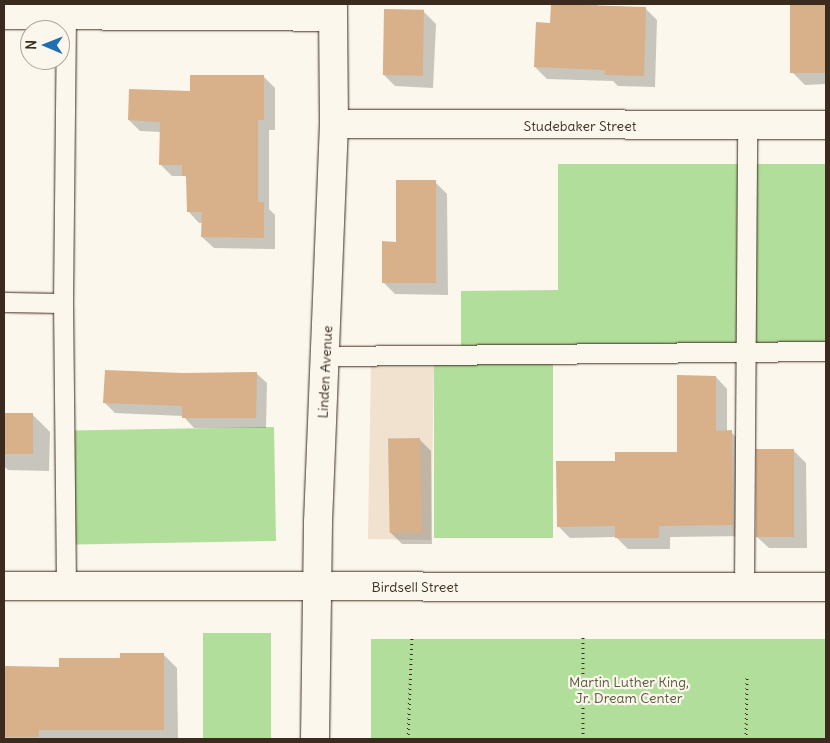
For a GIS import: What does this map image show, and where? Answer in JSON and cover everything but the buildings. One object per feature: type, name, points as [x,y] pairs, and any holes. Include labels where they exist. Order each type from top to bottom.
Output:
[{"type":"street","points":[[4,15],[66,9],[333,10]]},
{"type":"street","name":"Linden Avenue","points":[[315,739],[317,586],[334,124],[333,10]]},
{"type":"street","name":"Studebaker Street","points":[[334,124],[826,126]]},
{"type":"street","name":"Birdsell Street","points":[[4,586],[826,587]]},
{"type":"lane","points":[[66,9],[63,303],[66,586]]},
{"type":"lane","points":[[744,587],[744,351],[747,126]]},
{"type":"lane","points":[[4,302],[63,303]]},
{"type":"lane","points":[[326,356],[826,351]]},
{"type":"path","points":[[583,634],[583,739]]},
{"type":"path","points":[[408,739],[412,636]]},
{"type":"path","points":[[746,739],[747,677]]},
{"type":"shaded area","points":[[371,364],[434,365],[431,540],[368,539]]},
{"type":"green space","points":[[558,164],[826,164],[826,342],[461,346],[461,291],[558,290]]},
{"type":"green space","points":[[434,361],[553,361],[553,538],[434,538]]},
{"type":"green space","points":[[274,427],[276,541],[75,544],[73,431]]},
{"type":"green space","points":[[203,633],[271,633],[271,739],[203,739]]},
{"type":"green space","name":"Martin Luther King, Jr. Dream Center","points":[[371,639],[826,639],[826,739],[371,739]]}]
